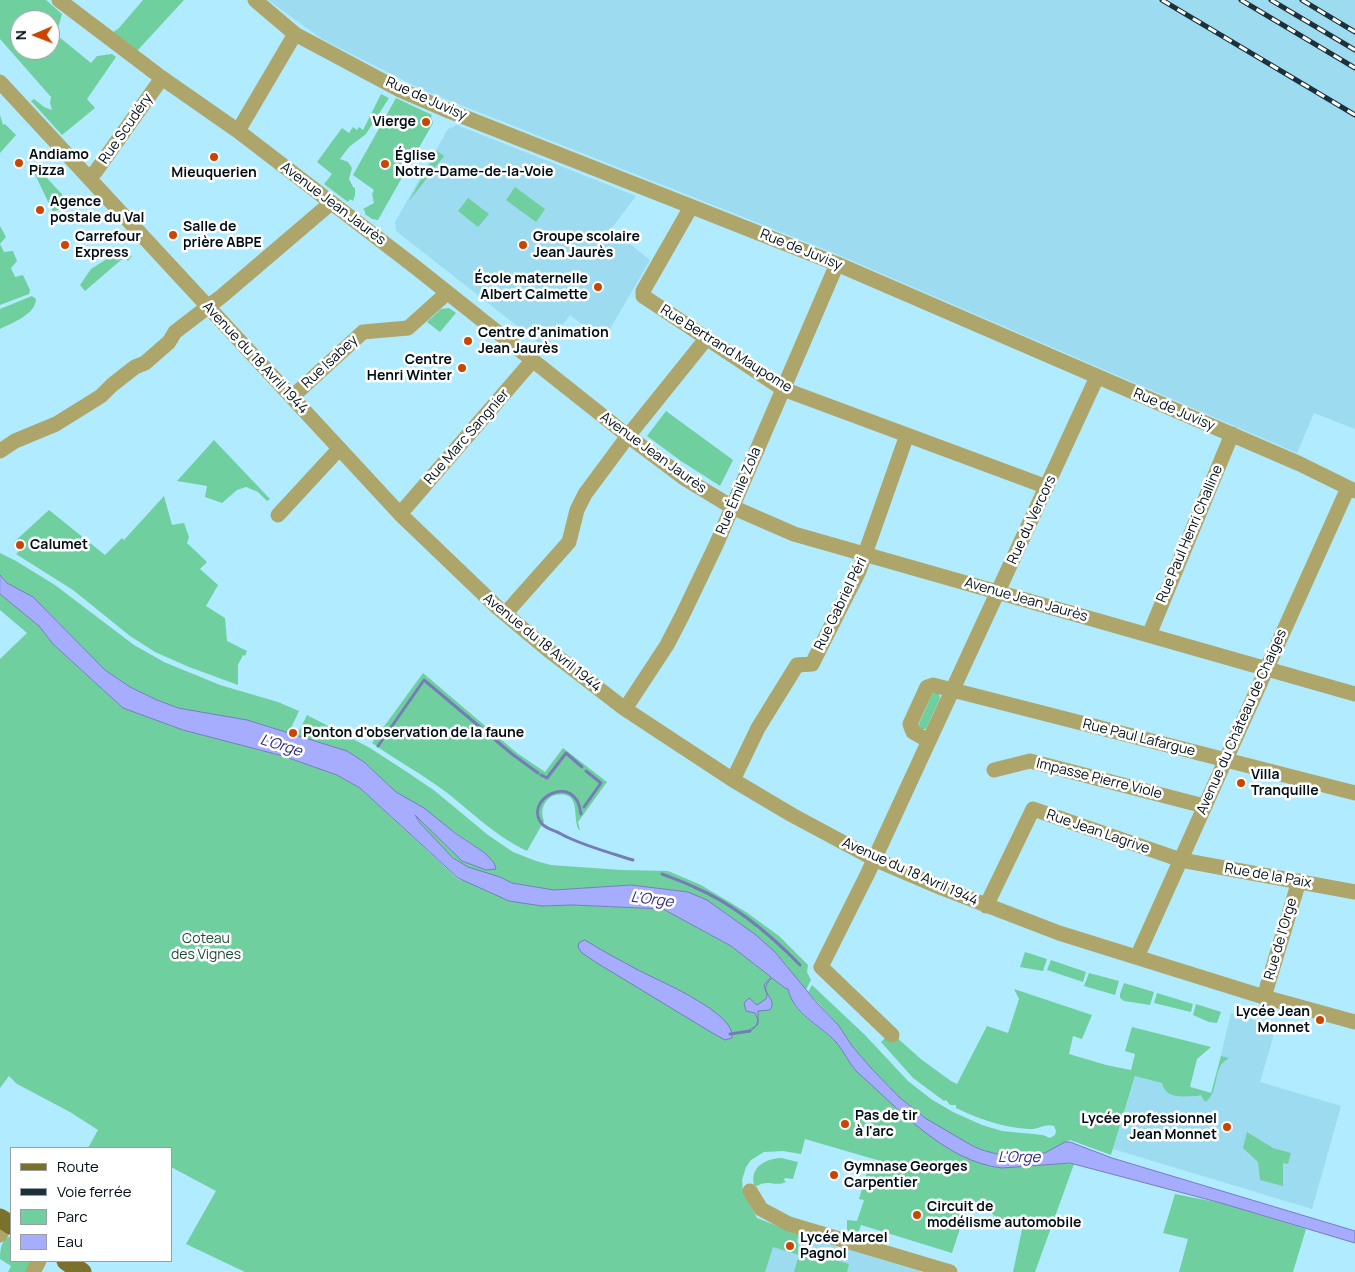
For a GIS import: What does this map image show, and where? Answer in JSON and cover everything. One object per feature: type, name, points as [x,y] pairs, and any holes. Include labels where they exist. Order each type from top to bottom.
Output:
[{"type":"main road","points":[[67,1262],[82,1272]]},
{"type":"street","name":"Avenue Jean Jaurès","points":[[59,0],[162,78],[238,131],[628,436],[684,478],[732,507],[794,534],[1355,694]]},
{"type":"street","name":"Rue de Juvisy","points":[[255,0],[295,34],[398,89],[449,111],[837,264],[1232,434],[1300,464],[1352,490]]},
{"type":"street","points":[[238,131],[295,34]]},
{"type":"street","name":"Rue Scudéry","points":[[89,178],[96,171],[162,78]]},
{"type":"street","name":"Avenue du 18 Avril 1944","points":[[0,82],[400,514],[448,562],[505,614],[547,650],[625,709],[733,780],[792,815],[874,859],[1059,934],[1264,997],[1355,1022]]},
{"type":"street","points":[[0,451],[32,433],[48,429],[101,396],[135,367],[145,363],[169,342],[175,332],[331,203]]},
{"type":"street","name":"Rue Bertrand Maupome","points":[[691,207],[642,294],[643,296],[783,388],[1047,487]]},
{"type":"street","name":"Rue Émile Zola","points":[[625,709],[684,614],[837,264]]},
{"type":"street","name":"Rue Isabey","points":[[292,398],[363,332],[408,328],[447,293]]},
{"type":"street","points":[[505,614],[569,542],[577,510],[584,494],[706,339]]},
{"type":"street","name":"Rue Marc Sangnier","points":[[400,514],[533,360]]},
{"type":"street","name":"Rue du Vercors","points":[[892,1035],[821,967],[874,859],[1097,377]]},
{"type":"street","name":"Rue Paul Henri Challine","points":[[1148,635],[1232,434]]},
{"type":"street","name":"Rue Gabriel Péri","points":[[733,780],[758,728],[797,665],[812,664],[860,572],[907,435]]},
{"type":"street","points":[[278,514],[339,449]]},
{"type":"street","name":"Avenue du Château de Chaiges","points":[[1137,957],[1266,669],[1352,490]]},
{"type":"street","points":[[929,741],[916,735],[910,727],[923,695],[930,685],[953,690]]},
{"type":"street","name":"Rue Paul Lafargue","points":[[953,690],[1355,793]]},
{"type":"street","name":"Impasse Pierre Viole","points":[[994,770],[1030,761],[1204,806]]},
{"type":"street","name":"Rue Jean Lagrive","points":[[986,906],[1033,809],[1181,860]]},
{"type":"street","name":"Rue de la Paix","points":[[1181,860],[1355,892]]},
{"type":"street","name":"Rue de l'Orge","points":[[1264,997],[1298,882]]},
{"type":"street","points":[[750,1191],[761,1209],[789,1224],[950,1272]]},
{"type":"shaded area","points":[[268,0],[1355,0],[1355,429],[1314,413],[1297,453],[834,253],[423,90],[322,39]]},
{"type":"shaded area","name":"Groupe scolaire Jean Jaurès","points":[[457,125],[636,196],[611,229],[650,260],[603,341],[570,315],[544,347],[396,231],[395,222],[448,129]]},
{"type":"shaded area","name":"Lycée professionnel Jean Monnet","points":[[1231,1013],[1276,1027],[1260,1082],[1341,1106],[1312,1209],[1113,1149],[1137,1071],[1212,1093]]},
{"type":"shaded area","name":"Lycée Marcel Pagnol","points":[[757,1218],[800,1235],[922,1272],[731,1272]]},
{"type":"green space","points":[[0,0],[46,0],[57,10],[10,10],[10,50],[0,39]]},
{"type":"green space","points":[[143,0],[184,0],[137,51],[112,33],[119,28]]},
{"type":"green space","points":[[60,38],[91,63],[97,56],[112,54],[116,57],[87,99],[95,108],[62,135],[31,101],[34,99],[44,107],[52,110],[51,97],[18,60],[60,60]]},
{"type":"green space","points":[[381,94],[389,98],[366,134],[349,147],[340,159],[348,162],[352,168],[349,179],[355,188],[355,196],[353,201],[350,199],[348,202],[324,184],[332,174],[317,162],[342,128],[349,133],[353,127],[357,130],[359,127],[363,130]]},
{"type":"green space","points":[[396,98],[432,115],[433,123],[378,220],[372,219],[365,214],[363,209],[374,203],[372,194],[374,190],[353,175]]},
{"type":"green space","points":[[0,115],[3,125],[5,124],[16,135],[0,153]]},
{"type":"green space","points":[[437,151],[444,156],[410,200],[410,199]]},
{"type":"green space","points":[[33,163],[71,204],[53,212],[30,164]]},
{"type":"green space","points":[[515,187],[545,209],[536,222],[506,200]]},
{"type":"green space","points":[[468,198],[489,214],[478,227],[458,211]]},
{"type":"green space","points":[[0,226],[6,237],[0,244]]},
{"type":"green space","points":[[0,244],[4,252],[13,251],[17,261],[11,268],[15,277],[23,275],[30,290],[29,294],[0,305]]},
{"type":"green space","points":[[121,250],[132,256],[128,261],[125,258],[121,260],[85,291],[80,285],[91,269]]},
{"type":"green space","points":[[32,296],[36,299],[35,304],[28,314],[0,329],[0,309]]},
{"type":"green space","points":[[449,308],[456,313],[440,332],[427,322],[441,309]]},
{"type":"green space","points":[[666,411],[733,460],[720,486],[647,436]]},
{"type":"green space","points":[[214,440],[270,499],[267,501],[258,492],[246,487],[237,490],[222,503],[205,497],[207,486],[177,481]]},
{"type":"green space","points":[[164,496],[172,525],[184,523],[189,537],[187,543],[207,562],[200,569],[218,585],[206,606],[225,618],[227,641],[247,651],[238,665],[238,685],[155,652],[130,636],[73,590],[16,554],[21,549],[14,542],[49,510],[105,555],[122,538],[124,540]]},
{"type":"green space","points":[[0,553],[55,585],[134,645],[164,662],[220,685],[278,702],[299,711],[289,732],[297,735],[307,715],[370,748],[435,791],[488,835],[513,852],[551,865],[668,871],[701,885],[746,912],[779,936],[808,965],[807,972],[811,980],[806,990],[775,952],[723,911],[688,892],[631,885],[554,890],[504,881],[502,878],[480,872],[460,863],[445,851],[414,814],[459,857],[470,864],[482,868],[496,869],[485,853],[396,792],[364,762],[347,751],[247,720],[178,708],[130,687],[105,670],[33,597],[7,583],[0,575]]},
{"type":"green space","name":"Coteau des Vignes","points":[[0,594],[39,626],[53,644],[123,708],[183,730],[283,756],[337,775],[360,788],[458,879],[542,906],[573,905],[663,909],[731,946],[788,989],[791,998],[801,1013],[836,1042],[856,1071],[992,1167],[1024,1167],[1050,1163],[1074,1164],[1035,1272],[1013,1272],[1023,1225],[1004,1221],[992,1214],[990,1210],[968,1204],[952,1253],[861,1225],[858,1234],[849,1232],[847,1220],[857,1221],[864,1200],[859,1199],[867,1172],[874,1174],[877,1160],[805,1139],[801,1154],[783,1151],[764,1152],[751,1160],[746,1167],[742,1180],[743,1191],[757,1218],[800,1235],[801,1238],[797,1239],[798,1246],[804,1248],[805,1251],[849,1264],[847,1272],[794,1272],[799,1255],[773,1247],[765,1272],[245,1272],[186,1244],[216,1191],[172,1168],[172,1147],[89,1147],[98,1130],[70,1112],[17,1084],[9,1076],[0,1088],[0,659],[27,633],[0,610]]},
{"type":"green space","points":[[423,673],[517,753],[545,772],[563,748],[607,782],[578,822],[580,831],[577,826],[573,800],[569,796],[552,796],[544,804],[542,814],[544,821],[527,851],[494,831],[437,785],[372,743]]},
{"type":"green space","points":[[935,692],[939,693],[940,698],[926,729],[921,729],[918,726],[932,694]]},
{"type":"green space","points":[[1025,952],[1047,959],[1043,971],[1020,967]]},
{"type":"green space","points":[[1051,960],[1086,972],[1083,982],[1047,970]]},
{"type":"green space","points":[[1089,973],[1119,981],[1115,995],[1084,986]]},
{"type":"green space","points":[[1124,983],[1154,992],[1150,1005],[1124,1001],[1120,998]]},
{"type":"green space","points":[[812,985],[865,1035],[908,1081],[931,1099],[953,1112],[982,1125],[1002,1131],[1043,1135],[1050,1138],[1055,1135],[1056,1131],[1054,1126],[1051,1125],[1028,1129],[1000,1124],[965,1112],[956,1108],[956,1105],[950,1105],[946,1100],[944,1101],[913,1078],[881,1042],[887,1036],[895,1036],[922,1060],[957,1084],[987,1026],[1008,1033],[1019,999],[1014,989],[1092,1015],[1082,1039],[1073,1036],[1069,1054],[1131,1070],[1135,1054],[1125,1051],[1132,1027],[1211,1047],[1197,1059],[1190,1087],[1211,1093],[1221,1056],[1229,1058],[1221,1066],[1212,1095],[1205,1102],[1201,1095],[1171,1095],[1162,1083],[1135,1076],[1111,1155],[1070,1140],[1045,1153],[997,1154],[982,1150],[951,1135],[925,1118],[899,1097],[871,1068],[852,1046],[839,1026],[808,992]]},
{"type":"green space","points":[[1157,993],[1193,1004],[1191,1012],[1154,1003]]},
{"type":"green space","points":[[1196,1004],[1221,1012],[1217,1023],[1209,1022],[1193,1015]]},
{"type":"green space","points":[[1247,1132],[1273,1148],[1291,1153],[1288,1164],[1283,1163],[1283,1186],[1260,1180],[1258,1162],[1243,1148]]},
{"type":"green space","points":[[781,1158],[798,1162],[793,1179],[785,1178],[786,1182],[779,1184],[765,1183],[757,1186],[754,1185],[754,1173],[760,1165],[769,1160]]},
{"type":"green space","points":[[1175,1194],[1221,1203],[1306,1229],[1293,1272],[1179,1272],[1188,1239],[1163,1233]]},
{"type":"green space","points":[[10,1236],[10,1262],[32,1262],[26,1272],[8,1272],[11,1266],[0,1259],[3,1242]]},
{"type":"water","name":"L'Orge","points":[[0,575],[7,583],[33,597],[105,670],[130,687],[178,708],[247,720],[347,751],[364,762],[396,792],[424,808],[455,833],[485,853],[494,863],[496,869],[486,870],[462,861],[415,815],[420,823],[453,858],[468,867],[500,877],[512,883],[554,890],[631,885],[688,892],[707,900],[756,935],[775,952],[817,1003],[839,1026],[852,1046],[899,1097],[925,1118],[971,1145],[997,1154],[1045,1153],[1065,1142],[1070,1142],[1112,1158],[1355,1231],[1355,1243],[1221,1203],[1070,1163],[1002,1168],[981,1164],[961,1155],[923,1131],[856,1071],[836,1042],[801,1012],[791,998],[788,989],[772,978],[767,983],[766,988],[772,1002],[770,1010],[758,1011],[758,1020],[755,1013],[746,1011],[744,1003],[749,998],[757,1005],[766,999],[767,995],[764,985],[771,977],[731,946],[663,909],[573,905],[542,906],[509,901],[458,878],[360,788],[337,775],[283,756],[183,730],[123,708],[53,644],[39,626],[0,594]]},
{"type":"water","points":[[585,940],[604,952],[694,998],[709,1008],[722,1018],[730,1028],[732,1038],[725,1040],[709,1031],[582,953],[578,947],[579,943]]},
{"type":"waterway","points":[[378,746],[424,680],[512,754],[538,773]]},
{"type":"waterway","points":[[541,775],[547,778],[566,753],[582,767]]},
{"type":"waterway","points":[[584,807],[601,783],[586,771]]},
{"type":"waterway","points":[[581,814],[577,801],[570,793],[561,791],[544,799],[539,807],[538,816],[543,825],[550,829],[583,844],[633,860]]},
{"type":"waterway","points":[[662,874],[709,894],[737,911],[764,931],[800,965]]},
{"type":"waterway","points":[[730,1034],[750,1031]]},
{"type":"railway","points":[[1162,0],[1355,115]]},
{"type":"railway","points":[[1241,0],[1355,68]]},
{"type":"railway","points":[[1271,0],[1355,50]]},
{"type":"railway","points":[[1302,0],[1355,32]]},
{"type":"place","name":"Vierge","points":[[426,122]]},
{"type":"place","name":"Mieuquerien","points":[[214,157]]},
{"type":"place","name":"Andiamo Pizza","points":[[19,163]]},
{"type":"place","name":"Église Notre-Dame-de-la-Voie","points":[[385,164]]},
{"type":"place","name":"Agence postale du Val","points":[[40,210]]},
{"type":"place","name":"Salle de prière ABPE","points":[[173,235]]},
{"type":"place","name":"Carrefour Express","points":[[65,245]]},
{"type":"place","name":"Groupe scolaire Jean Jaurès","points":[[523,245]]},
{"type":"place","name":"École maternelle Albert Calmette","points":[[598,287]]},
{"type":"place","name":"Centre d'animation Jean Jaurès","points":[[468,341]]},
{"type":"place","name":"Centre Henri Winter","points":[[462,368]]},
{"type":"place","name":"Calumet","points":[[20,545]]},
{"type":"place","name":"Ponton d'observation de la faune","points":[[293,733]]},
{"type":"place","name":"Villa Tranquille","points":[[1241,783]]},
{"type":"place","name":"Lycée Jean Monnet","points":[[1320,1020]]},
{"type":"place","name":"Pas de tir à l'arc","points":[[845,1124]]},
{"type":"place","name":"Lycée professionnel Jean Monnet","points":[[1227,1127]]},
{"type":"place","name":"Gymnase Georges Carpentier","points":[[834,1175]]},
{"type":"place","name":"Circuit de modélisme automobile","points":[[917,1215]]},
{"type":"place","name":"Lycée Marcel Pagnol","points":[[790,1246]]}]
